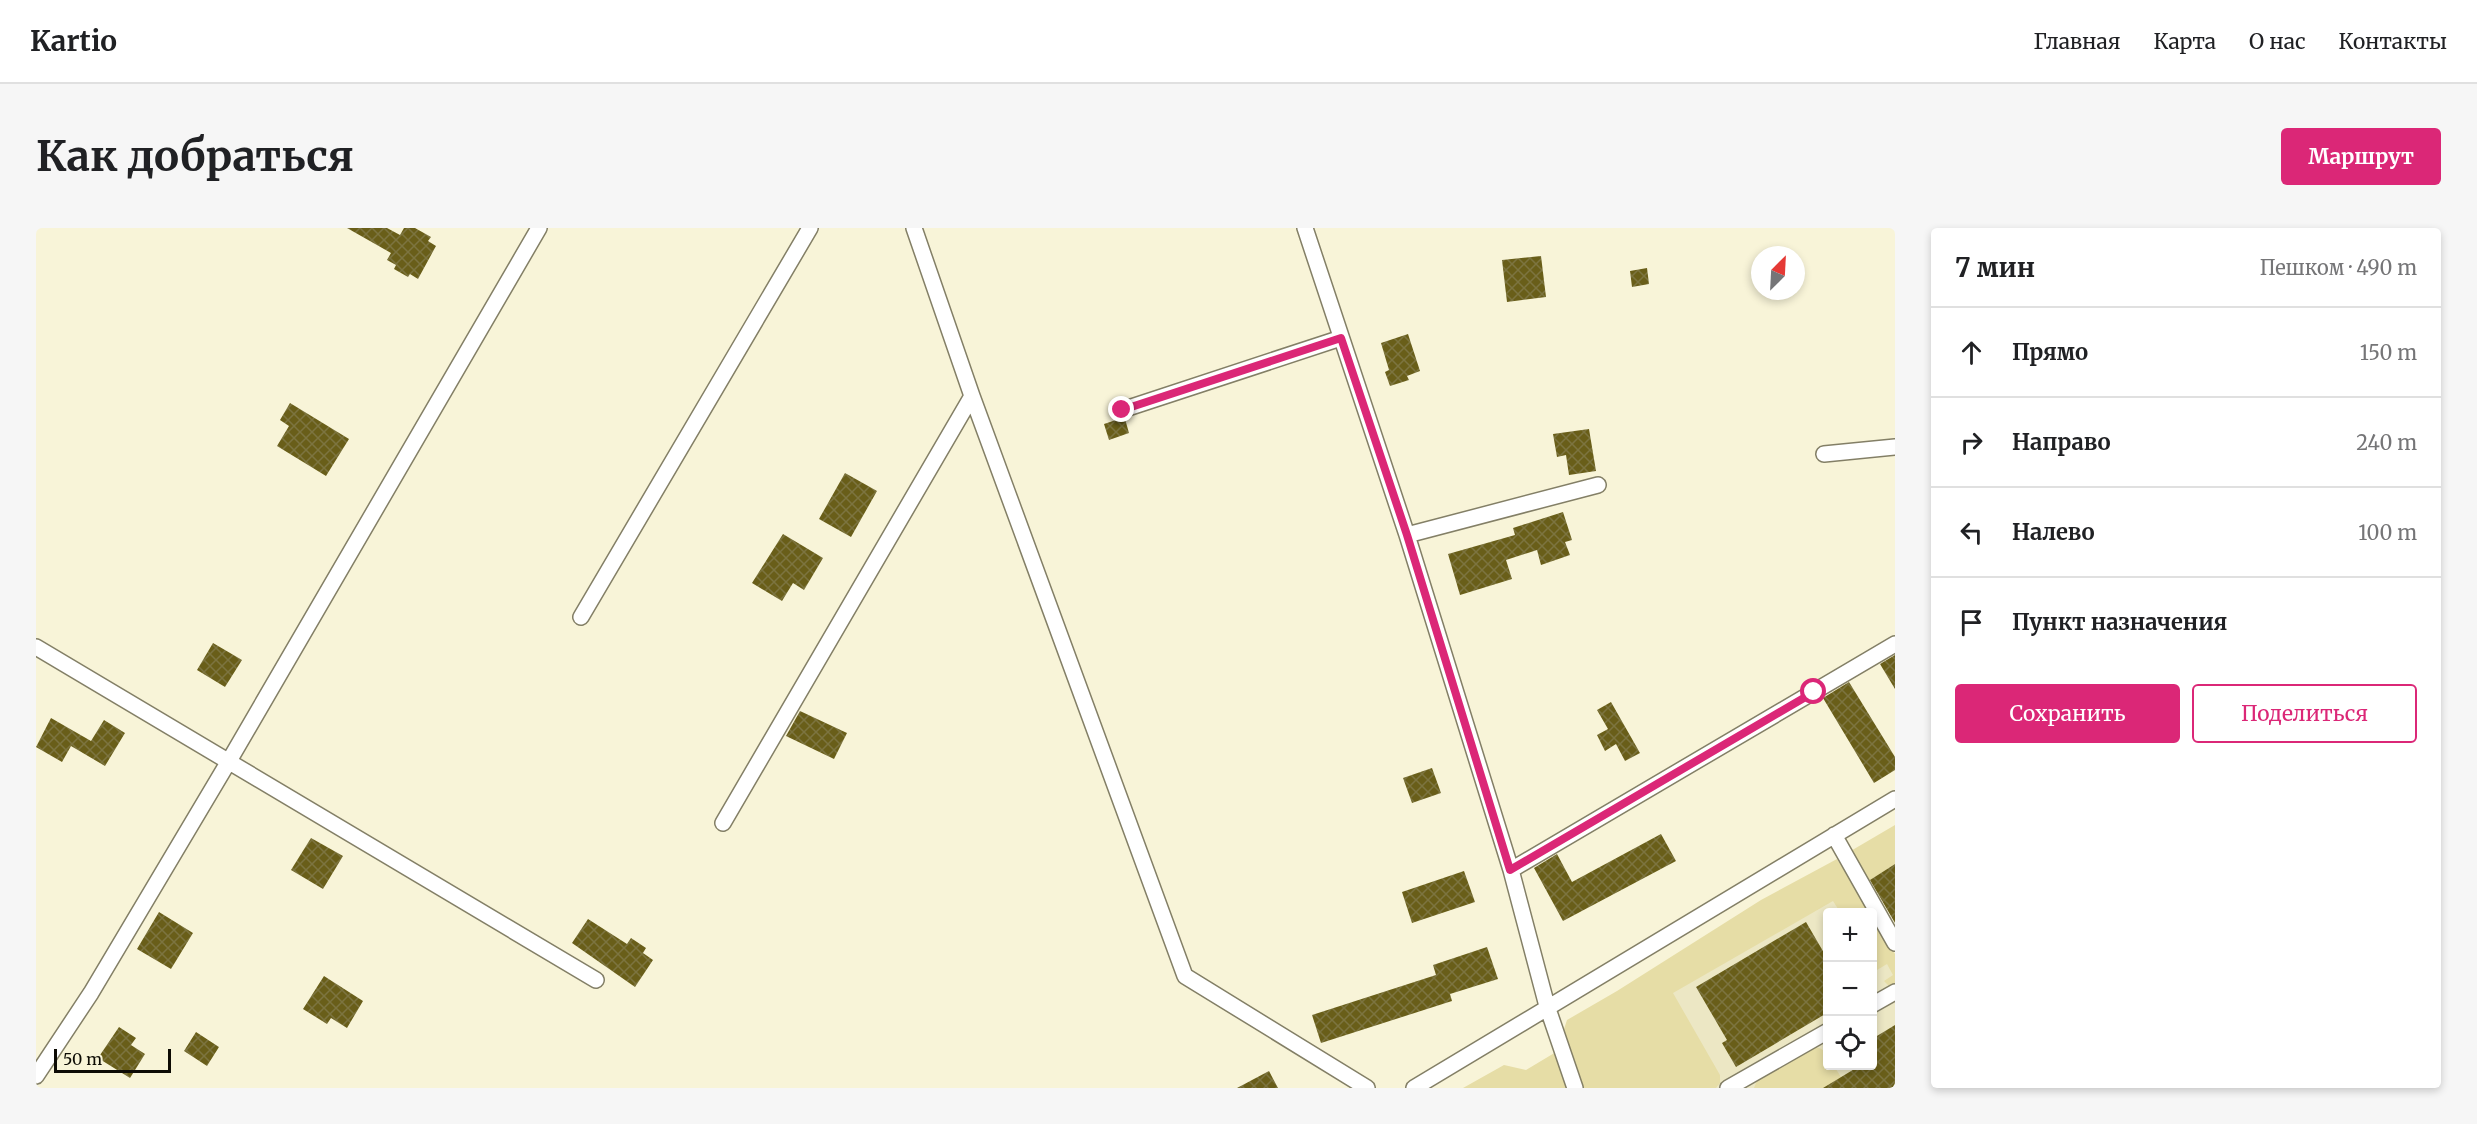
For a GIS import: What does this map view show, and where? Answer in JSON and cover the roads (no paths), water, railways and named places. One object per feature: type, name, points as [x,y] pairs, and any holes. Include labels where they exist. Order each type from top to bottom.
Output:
[{"type":"street","points":[[36,1076],[92,993],[230,761],[539,228]]},
{"type":"street","points":[[581,617],[810,228]]},
{"type":"street","points":[[914,228],[972,396],[1185,976],[1367,1088]]},
{"type":"street","points":[[1305,228],[1407,535],[1510,870],[1547,1006],[1575,1088]]},
{"type":"street","points":[[1122,410],[1341,338]]},
{"type":"street","points":[[723,823],[972,396]]},
{"type":"street","points":[[1824,454],[1895,447]]},
{"type":"street","points":[[1407,535],[1598,485]]},
{"type":"street","points":[[1510,870],[1895,644]]},
{"type":"street","points":[[36,647],[596,980]]},
{"type":"street","points":[[1414,1088],[1895,799]]},
{"type":"street","points":[[1834,835],[1895,943]]},
{"type":"street","points":[[1877,1002],[1895,992]]},
{"type":"street","points":[[1728,1088],[1823,1033]]}]
